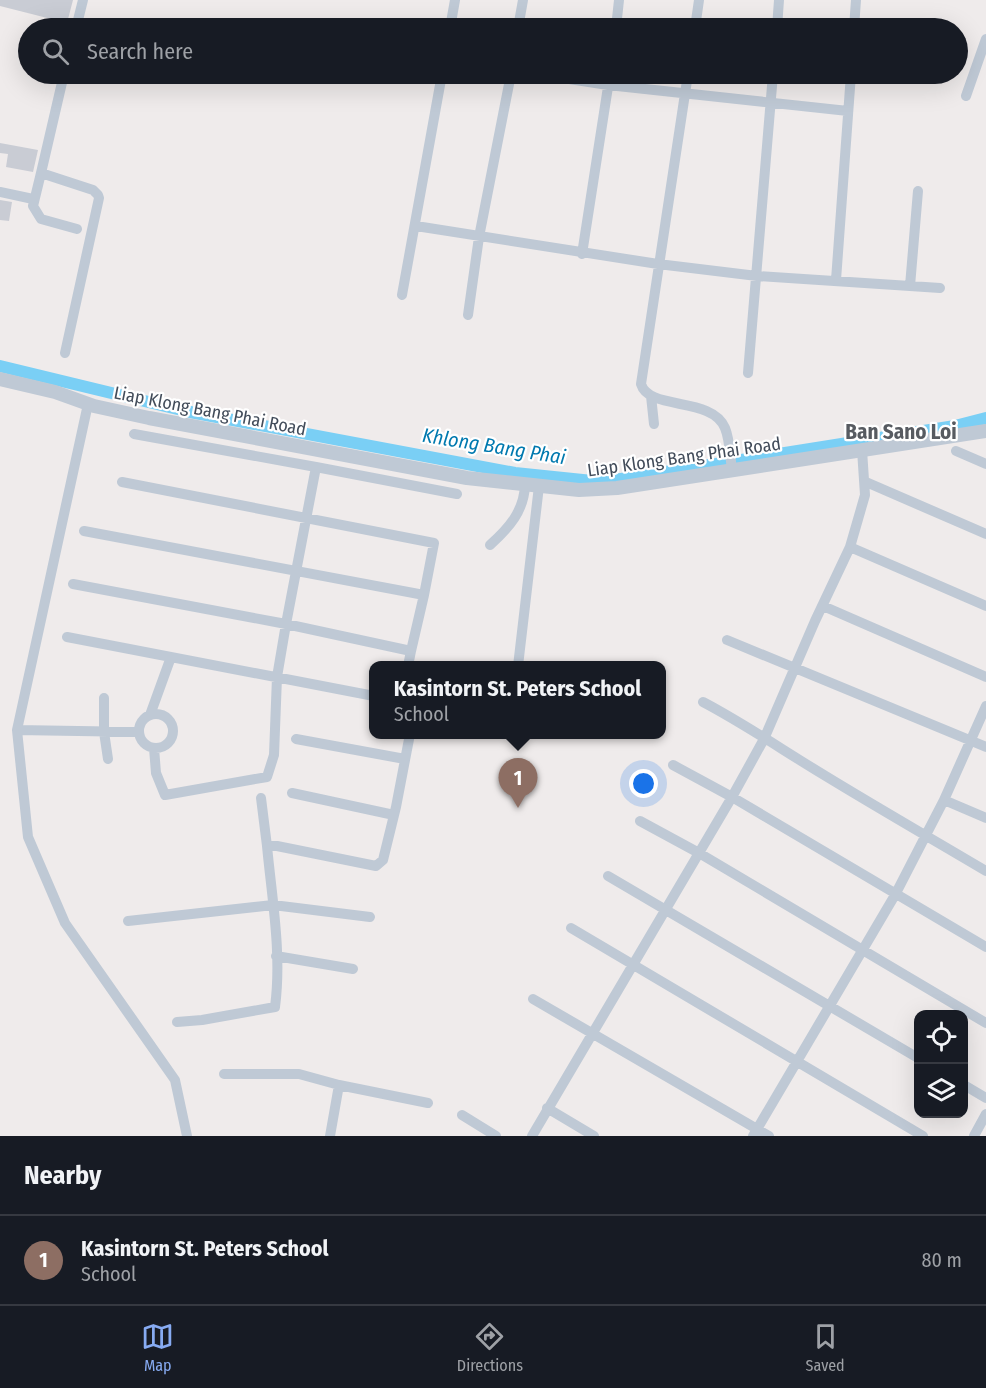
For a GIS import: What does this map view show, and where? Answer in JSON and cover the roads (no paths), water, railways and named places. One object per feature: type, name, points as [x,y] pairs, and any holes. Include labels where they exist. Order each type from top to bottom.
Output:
[{"type":"street","points":[[78,18],[83,0]]},
{"type":"street","points":[[452,18],[455,0]]},
{"type":"street","points":[[520,18],[523,0]]},
{"type":"street","points":[[617,18],[619,0]]},
{"type":"street","points":[[696,18],[699,0]]},
{"type":"street","points":[[778,18],[779,0]]},
{"type":"street","points":[[855,18],[856,0]]},
{"type":"street","points":[[966,96],[986,39]]},
{"type":"street","points":[[62,84],[33,206],[40,219],[77,229]]},
{"type":"street","points":[[402,295],[440,84]]},
{"type":"street","points":[[468,315],[479,237],[509,84]]},
{"type":"street","points":[[602,84],[848,111]]},
{"type":"street","points":[[686,84],[641,381],[644,390],[651,396],[704,409],[714,414],[725,427],[732,467]]},
{"type":"street","points":[[748,373],[772,84]]},
{"type":"street","points":[[836,280],[850,84]]},
{"type":"street","points":[[582,254],[608,85]]},
{"type":"street","points":[[41,173],[93,190],[99,198],[65,353]]},
{"type":"street","points":[[910,286],[918,191]]},
{"type":"street","points":[[0,192],[33,199]]},
{"type":"street","points":[[416,226],[582,254],[757,276],[940,288]]},
{"type":"street","name":"Liap Klong Bang Phai Road","points":[[0,379],[55,392],[88,404],[149,418],[456,476],[597,490],[732,467],[986,431]]},
{"type":"street","points":[[651,396],[654,424]]},
{"type":"street","points":[[88,404],[17,730],[28,837],[65,923],[175,1080],[187,1136]]},
{"type":"street","points":[[134,434],[458,494]]},
{"type":"street","points":[[532,1136],[594,1034],[764,739],[850,547],[866,495],[862,450]]},
{"type":"street","points":[[956,451],[986,464]]},
{"type":"street","points":[[154,748],[156,773],[165,795],[267,777],[274,755],[277,677],[316,466]]},
{"type":"street","points":[[122,482],[434,543],[409,661]]},
{"type":"street","points":[[866,482],[986,534]]},
{"type":"street","points":[[490,545],[506,531],[520,512],[525,494],[532,485]]},
{"type":"street","points":[[518,661],[532,485]]},
{"type":"street","points":[[84,531],[424,596]]},
{"type":"street","points":[[850,547],[986,606]]},
{"type":"street","points":[[73,584],[286,624],[411,651]]},
{"type":"street","points":[[823,606],[986,677]]},
{"type":"street","points":[[67,637],[369,695]]},
{"type":"street","points":[[727,640],[986,747]]},
{"type":"street","points":[[150,715],[171,657]]},
{"type":"street","points":[[104,698],[104,732],[108,759]]},
{"type":"street","points":[[703,702],[749,727],[764,739],[986,871]]},
{"type":"street","points":[[755,1132],[896,895],[927,836],[986,706]]},
{"type":"street","points":[[156,714],[170,721],[173,731],[172,737],[165,746],[154,748],[143,743],[138,732],[142,721],[156,714]]},
{"type":"street","points":[[17,730],[138,732]]},
{"type":"street","points":[[296,739],[405,759]]},
{"type":"street","points":[[267,846],[277,846],[376,866],[383,860],[409,739]]},
{"type":"street","points":[[673,765],[732,797],[986,947]]},
{"type":"street","points":[[292,793],[394,815]]},
{"type":"street","points":[[177,1022],[202,1020],[275,1007],[277,989],[273,905],[261,798]]},
{"type":"street","points":[[944,800],[986,818]]},
{"type":"street","points":[[640,820],[986,1023]]},
{"type":"street","points":[[608,876],[914,1056]]},
{"type":"street","points":[[128,921],[273,905],[370,917]]},
{"type":"street","points":[[571,928],[923,1136]]},
{"type":"street","points":[[276,956],[353,969]]},
{"type":"street","points":[[533,999],[755,1132],[769,1136]]},
{"type":"street","points":[[224,1074],[299,1074],[339,1085],[428,1103]]},
{"type":"street","points":[[330,1136],[339,1085]]},
{"type":"street","points":[[968,1088],[986,1098]]},
{"type":"street","points":[[547,1108],[594,1136]]},
{"type":"street","points":[[974,1136],[986,1114]]},
{"type":"street","points":[[462,1115],[496,1136]]},
{"type":"waterway","name":"Khlong Bang Phai","points":[[0,366],[190,412],[515,473],[602,482],[955,426],[986,418]]},
{"type":"place","name":"Kasintorn St. Peters School","points":[[518,808]]},
{"type":"district","name":"Ban Sano Loi","points":[[901,432]]}]
